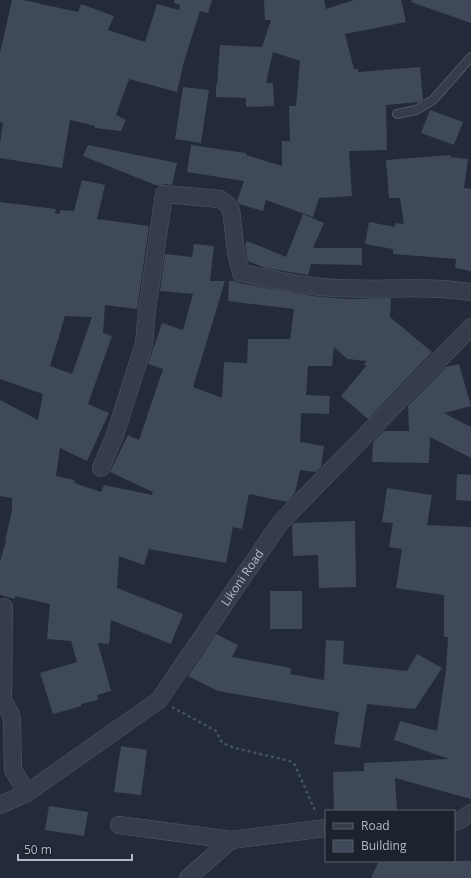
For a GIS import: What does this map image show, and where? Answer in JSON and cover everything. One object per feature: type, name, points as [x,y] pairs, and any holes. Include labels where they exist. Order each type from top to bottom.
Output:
[{"type":"street","points":[[101,468],[115,435],[144,344],[147,310],[164,194],[220,199],[227,204],[231,210],[236,252],[241,273],[321,287],[412,289],[448,288],[471,292]]},
{"type":"street","name":"Likoni Road","points":[[0,805],[27,793],[159,700],[280,523],[471,328]]},
{"type":"street","points":[[4,607],[3,700],[12,721],[13,770],[27,793]]},
{"type":"street","points":[[455,822],[471,813]]},
{"type":"street","points":[[119,825],[231,840],[324,828]]},
{"type":"street","points":[[188,878],[231,840]]},
{"type":"lane","points":[[397,114],[416,110],[433,100],[471,57]]},
{"type":"path","points":[[159,700],[216,731],[221,741],[227,745],[290,761],[295,765],[324,828]]},
{"type":"building","points":[[12,0],[23,0],[78,12],[81,4],[114,16],[108,30],[145,42],[157,4],[179,10],[180,5],[174,3],[174,0],[212,0],[208,13],[200,11],[183,65],[177,92],[129,79],[116,115],[126,120],[121,131],[95,128],[95,126],[70,120],[62,168],[0,158],[0,143],[3,123],[0,122],[0,53]]},
{"type":"building","points":[[264,0],[324,0],[326,9],[354,0],[401,0],[406,22],[345,34],[354,69],[358,69],[358,72],[420,67],[423,100],[419,102],[386,105],[387,150],[349,151],[352,196],[319,198],[313,217],[266,200],[263,211],[239,204],[237,201],[244,181],[187,172],[191,145],[246,153],[246,155],[282,166],[282,141],[290,141],[289,106],[296,106],[300,61],[273,52],[266,83],[273,83],[274,106],[246,107],[246,98],[216,97],[220,45],[262,47],[271,20],[265,20]]},
{"type":"building","points":[[412,0],[471,0],[471,23],[411,2]]},
{"type":"building","points":[[183,87],[209,90],[201,143],[175,139]]},
{"type":"building","points":[[430,110],[463,122],[454,145],[421,133]]},
{"type":"building","points":[[88,145],[177,163],[172,185],[165,184],[158,186],[83,156]]},
{"type":"building","points":[[451,155],[450,157],[468,159],[464,188],[471,189],[471,271],[455,268],[456,259],[393,254],[393,249],[365,244],[369,222],[395,227],[395,223],[404,224],[400,198],[389,198],[386,160]]},
{"type":"building","points":[[82,180],[105,185],[97,219],[149,226],[137,309],[105,305],[103,333],[112,336],[88,404],[109,413],[87,461],[60,448],[56,476],[75,480],[74,483],[101,492],[104,485],[152,495],[153,492],[110,472],[128,435],[139,440],[163,369],[148,364],[162,323],[183,330],[193,294],[160,291],[165,254],[192,257],[194,244],[214,246],[210,281],[225,281],[193,387],[222,398],[224,362],[247,363],[248,339],[290,339],[294,309],[228,301],[229,281],[312,296],[348,299],[391,298],[390,317],[432,352],[368,419],[341,396],[367,365],[363,365],[367,361],[347,359],[334,347],[332,366],[308,366],[306,395],[330,396],[329,414],[301,413],[300,442],[324,446],[321,467],[316,472],[300,470],[295,493],[287,502],[249,494],[242,529],[233,527],[226,563],[149,549],[144,565],[119,556],[117,588],[183,614],[171,644],[111,620],[109,644],[98,643],[111,691],[97,695],[98,700],[81,704],[81,706],[53,714],[40,673],[77,662],[71,641],[47,639],[50,604],[15,596],[15,599],[0,595],[0,562],[12,510],[12,498],[0,496],[0,400],[38,420],[43,394],[0,379],[0,202],[56,209],[55,213],[59,214],[61,210],[74,211]],"holes":[[[65,316],[92,317],[72,374],[50,366]]]},
{"type":"building","points":[[303,214],[324,223],[313,248],[362,248],[362,265],[311,264],[308,275],[265,268],[248,261],[245,245],[247,241],[286,257]]},
{"type":"building","points":[[459,364],[471,406],[444,413],[471,427],[471,458],[430,437],[429,463],[372,462],[373,442],[384,431],[409,431],[408,406],[446,367]]},
{"type":"building","points":[[457,474],[471,475],[471,501],[456,500]]},
{"type":"building","points":[[387,488],[432,495],[427,525],[471,527],[471,799],[395,778],[397,810],[334,810],[333,772],[364,771],[364,763],[449,759],[394,740],[400,721],[437,731],[446,670],[448,637],[444,637],[444,595],[396,588],[402,549],[389,547],[393,523],[382,522]]},
{"type":"building","points":[[355,521],[356,587],[319,588],[318,555],[293,556],[292,525],[294,523]]},
{"type":"building","points":[[270,591],[302,591],[302,629],[270,629]]},
{"type":"building","points":[[216,634],[238,645],[232,657],[291,668],[290,674],[324,680],[326,640],[344,641],[343,664],[407,671],[417,654],[442,668],[415,709],[367,704],[360,748],[334,744],[339,712],[218,691],[188,676]]},
{"type":"building","points":[[121,746],[147,750],[141,795],[114,792]]},
{"type":"building","points":[[49,806],[88,812],[84,836],[45,830]]},
{"type":"building","points":[[471,861],[471,878],[371,878],[379,862]]}]
